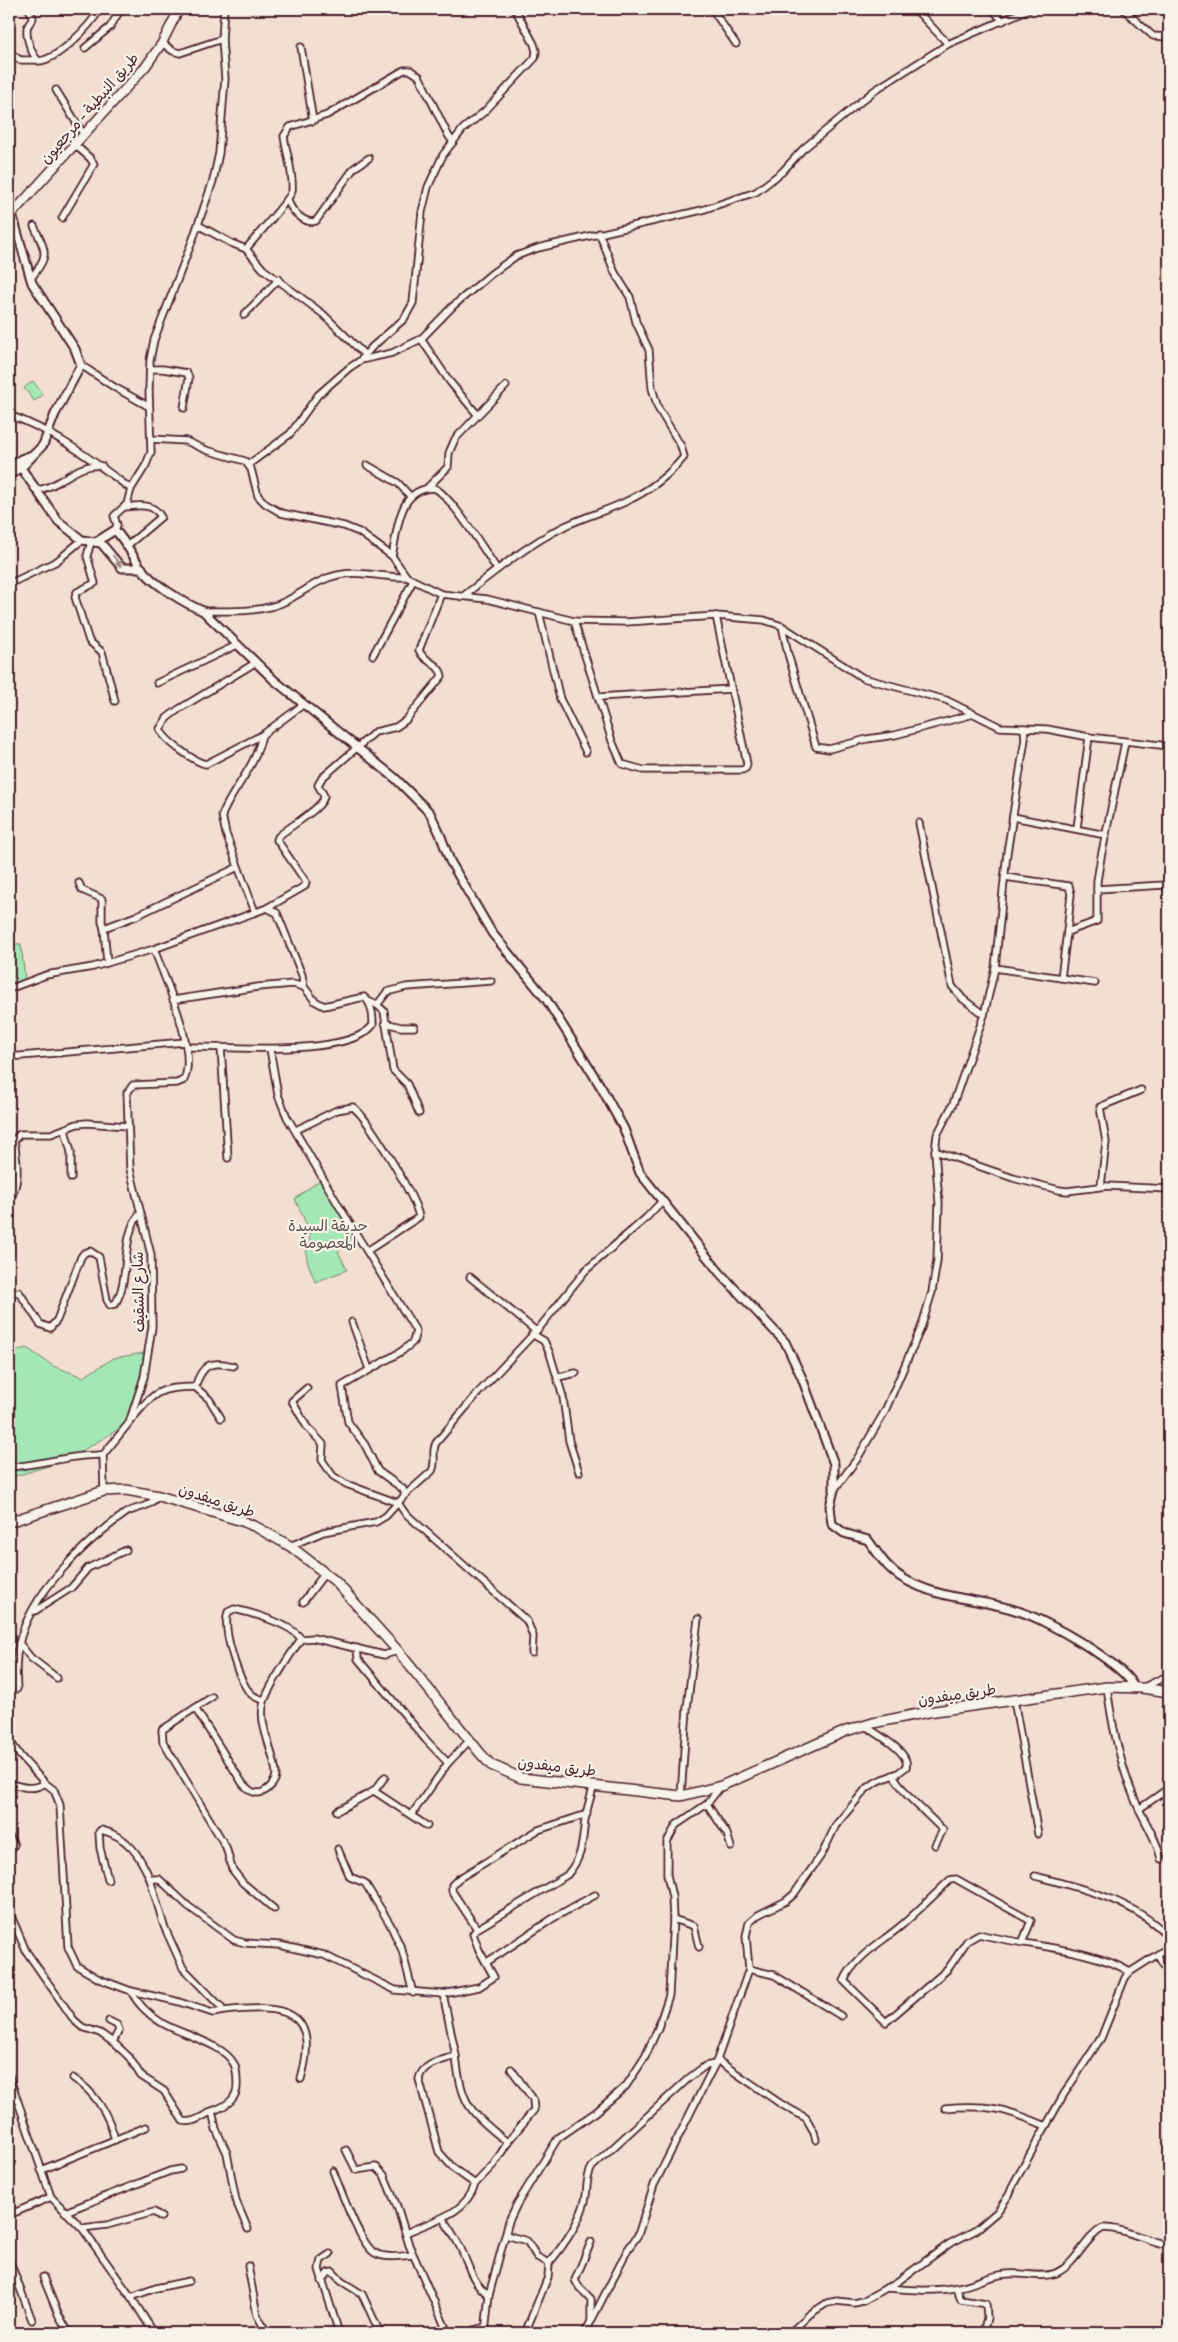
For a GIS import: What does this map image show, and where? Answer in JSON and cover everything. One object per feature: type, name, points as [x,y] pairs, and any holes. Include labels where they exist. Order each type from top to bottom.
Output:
[{"type":"main road","name":"طريق النبطية - مرجعيون","points":[[10,216],[132,83],[162,43],[179,9]]},
{"type":"main road","name":"طريق ميفدون","points":[[9,1522],[104,1491],[126,1490],[159,1496],[242,1521],[290,1546],[325,1572],[398,1651],[469,1742],[491,1765],[512,1775],[544,1781],[681,1796],[720,1786],[828,1738],[864,1725],[928,1712],[1107,1688],[1138,1688],[1169,1692]]},
{"type":"street","points":[[29,9],[33,18],[27,26],[27,32],[36,60]]},
{"type":"street","points":[[9,52],[20,60],[42,61],[47,59],[68,44],[87,26],[100,9]]},
{"type":"street","points":[[85,48],[110,27],[121,9]]},
{"type":"street","points":[[115,701],[102,652],[88,641],[75,597],[77,592],[95,583],[87,556],[93,542],[115,530],[117,525],[114,516],[124,507],[131,489],[149,458],[151,439],[148,406],[154,340],[198,225],[220,153],[225,79],[222,39],[224,9]]},
{"type":"street","points":[[249,464],[290,434],[318,395],[404,319],[412,304],[419,227],[428,187],[443,155],[463,129],[485,111],[534,58],[536,51],[534,44],[515,9]]},
{"type":"street","points":[[712,9],[736,44]]},
{"type":"street","points":[[915,9],[948,44]]},
{"type":"street","points":[[992,9],[1003,21]]},
{"type":"street","points":[[363,357],[392,353],[421,339],[453,306],[516,256],[538,248],[702,210],[756,192],[782,172],[802,149],[875,90],[948,44],[1030,9]]},
{"type":"street","points":[[1123,9],[1153,36],[1169,37]]},
{"type":"street","points":[[162,43],[174,51],[180,52],[222,39]]},
{"type":"street","points":[[301,47],[313,121]]},
{"type":"street","points":[[246,249],[274,214],[288,200],[292,191],[284,136],[285,131],[290,127],[327,115],[404,70],[410,70],[418,76],[453,142]]},
{"type":"street","points":[[56,90],[84,134]]},
{"type":"street","points":[[62,218],[94,164],[90,158],[75,146]]},
{"type":"street","points":[[288,200],[290,207],[302,218],[310,222],[316,221],[354,168],[369,158]]},
{"type":"street","points":[[9,205],[10,216],[31,278],[41,300],[75,349],[81,364],[114,387],[148,406]]},
{"type":"street","points":[[198,225],[231,244],[246,249],[263,269],[323,314],[363,357]]},
{"type":"street","points":[[31,278],[42,264],[45,256],[43,245],[34,226]]},
{"type":"street","points":[[462,597],[498,569],[562,527],[626,502],[643,492],[662,479],[684,457],[681,446],[658,408],[652,388],[648,350],[636,322],[630,297],[615,273],[599,233]]},
{"type":"street","points":[[244,314],[279,280]]},
{"type":"street","points":[[421,339],[450,382],[477,414]]},
{"type":"street","points":[[9,476],[16,467],[43,445],[81,364]]},
{"type":"street","points":[[150,370],[163,369],[187,373],[189,378],[184,408]]},
{"type":"street","points":[[392,556],[403,508],[410,496],[428,488],[448,467],[449,453],[455,439],[506,386]]},
{"type":"street","points":[[9,415],[48,431],[102,466],[131,489]]},
{"type":"street","points":[[151,439],[186,441],[206,450],[240,459],[249,464],[258,496],[276,511],[306,520],[352,528],[392,556],[410,579]]},
{"type":"street","points":[[368,465],[398,483],[410,496]]},
{"type":"street","points":[[38,490],[53,486],[85,466],[102,466]]},
{"type":"street","points":[[16,467],[38,490],[58,521],[82,540],[93,542],[110,551],[122,568],[142,568]]},
{"type":"street","points":[[428,488],[434,488],[441,492],[498,569]]},
{"type":"street","points":[[124,507],[151,506],[161,517],[128,544]]},
{"type":"street","points":[[115,530],[128,544],[142,568],[169,591],[202,611],[256,663],[409,790],[430,813],[450,861],[492,933],[546,999],[581,1053],[624,1129],[640,1173],[720,1273],[785,1342],[802,1378],[834,1464],[834,1490],[830,1506],[832,1524],[844,1534],[868,1540],[886,1566],[903,1578],[946,1596],[1014,1610],[1037,1619],[1106,1659],[1138,1688],[1169,1675]]},
{"type":"street","points":[[9,584],[57,561],[82,540]]},
{"type":"street","points":[[202,611],[250,609],[276,605],[315,582],[339,574],[370,574],[410,579],[442,594],[487,599],[574,621],[626,622],[742,616],[782,626],[863,678],[930,695],[1000,727],[1047,730],[1125,742],[1169,746]]},
{"type":"street","points":[[373,655],[410,579]]},
{"type":"street","points":[[9,989],[46,975],[107,963],[154,949],[267,908],[306,885],[277,840],[278,837],[317,807],[324,797],[318,785],[319,781],[375,732],[396,726],[406,720],[440,679],[441,670],[422,656],[419,650],[442,594]]},
{"type":"street","points":[[539,612],[560,699],[586,752]]},
{"type":"street","points":[[574,621],[620,761],[626,766],[643,770],[742,770],[746,768],[747,764],[716,616]]},
{"type":"street","points":[[782,626],[788,654],[816,747],[829,749],[867,739],[895,735],[974,714]]},
{"type":"street","points":[[157,683],[237,646]]},
{"type":"street","points":[[256,663],[179,709],[162,723],[160,729],[164,737],[199,762],[206,764],[262,735],[304,704]]},
{"type":"street","points":[[598,697],[731,689]]},
{"type":"street","points":[[834,1490],[857,1459],[885,1411],[918,1335],[930,1300],[937,1261],[939,1203],[935,1151],[937,1135],[953,1104],[984,1015],[995,968],[1007,853],[1013,817],[1013,803],[1025,739],[1024,728]]},
{"type":"street","points":[[256,912],[238,867],[222,818],[226,807],[251,767],[262,735]]},
{"type":"street","points":[[1077,828],[1089,737]]},
{"type":"street","points":[[1067,932],[1096,922],[1097,889],[1101,857],[1125,742]]},
{"type":"street","points":[[1013,817],[1106,835]]},
{"type":"street","points":[[919,823],[952,986],[962,999],[984,1015]]},
{"type":"street","points":[[104,928],[136,916],[238,867]]},
{"type":"street","points":[[1005,877],[1069,886],[1071,894],[1061,978]]},
{"type":"street","points":[[1097,889],[1164,885],[1169,882]]},
{"type":"street","points":[[79,883],[82,890],[102,899],[102,922],[107,963]]},
{"type":"street","points":[[267,908],[277,913],[302,975],[304,987],[315,1001],[324,1006],[364,997],[384,1011],[393,1070],[407,1084],[420,1113]]},
{"type":"street","points":[[140,1214],[130,1169],[127,1126],[128,1090],[136,1085],[177,1083],[184,1080],[186,1075],[185,1045],[154,949]]},
{"type":"street","points":[[995,968],[1095,982]]},
{"type":"street","points":[[377,1005],[387,992],[406,986],[491,981]]},
{"type":"street","points":[[172,1000],[258,987],[294,984],[304,987]]},
{"type":"street","points":[[9,1057],[185,1045],[270,1049],[320,1046],[364,1032],[373,1025],[368,1001]]},
{"type":"street","points":[[385,1023],[401,1027],[414,1026]]},
{"type":"street","points":[[221,1047],[228,1158]]},
{"type":"street","points":[[270,1049],[280,1102],[367,1251],[414,1325],[416,1335],[413,1342],[402,1351],[342,1386],[348,1422],[364,1445],[378,1471],[383,1477],[403,1490],[405,1494]]},
{"type":"street","points":[[1102,1186],[1106,1142],[1100,1107],[1141,1090]]},
{"type":"street","points":[[296,1130],[337,1110],[353,1107],[374,1136],[401,1181],[419,1216],[367,1251]]},
{"type":"street","points":[[9,1201],[16,1185],[18,1167],[14,1140],[17,1136],[25,1133],[51,1134],[78,1124],[87,1123],[127,1126]]},
{"type":"street","points":[[65,1130],[71,1152],[71,1178]]},
{"type":"street","points":[[935,1151],[1013,1178],[1060,1190],[1067,1191],[1102,1186],[1169,1189]]},
{"type":"street","points":[[290,1546],[323,1532],[376,1522],[386,1516],[405,1494],[432,1471],[434,1466],[433,1448],[478,1393],[534,1332],[585,1271],[646,1218],[663,1200]]},
{"type":"street","name":"شارع الشقيف","points":[[9,1294],[19,1292],[40,1324],[50,1328],[55,1323],[60,1312],[81,1256],[90,1251],[99,1257],[107,1300],[110,1305],[115,1304],[121,1284],[132,1227],[140,1214]]},
{"type":"street","name":"شارع الشقيف","points":[[103,1455],[129,1423],[144,1378],[150,1352],[152,1319],[151,1255],[140,1214]]},
{"type":"street","points":[[470,1277],[544,1341],[558,1377],[570,1441],[579,1472]]},
{"type":"street","points":[[352,1322],[369,1369]]},
{"type":"street","points":[[195,1387],[202,1370],[209,1365],[233,1366]]},
{"type":"street","points":[[558,1377],[576,1373]]},
{"type":"street","points":[[129,1423],[149,1398],[160,1390],[195,1387],[208,1399],[222,1418]]},
{"type":"street","points":[[307,1388],[292,1401],[307,1427],[323,1444],[322,1460],[325,1467],[333,1476],[346,1484],[398,1503],[405,1513],[527,1621],[533,1636],[532,1653]]},
{"type":"street","points":[[9,1467],[48,1463],[87,1455],[103,1455],[104,1491]]},
{"type":"street","points":[[16,1689],[19,1643],[33,1612],[58,1573],[90,1540],[131,1510],[147,1505],[159,1496]]},
{"type":"street","points":[[33,1612],[71,1588],[88,1568],[126,1550]]},
{"type":"street","points":[[303,1602],[325,1572]]},
{"type":"street","points":[[264,1700],[251,1694],[243,1681],[226,1632],[225,1623],[228,1612],[234,1609],[250,1613],[296,1632],[301,1639]]},
{"type":"street","points":[[681,1796],[687,1708],[698,1619]]},
{"type":"street","points":[[301,1639],[313,1638],[384,1655],[398,1651]]},
{"type":"street","points":[[195,1708],[250,1792],[259,1793],[272,1786],[276,1774],[267,1741],[263,1713],[264,1700],[301,1639]]},
{"type":"street","points":[[19,1643],[31,1658],[57,1678]]},
{"type":"street","points":[[357,1648],[358,1659],[448,1764]]},
{"type":"street","points":[[1107,1688],[1117,1747],[1139,1809],[1158,1845],[1161,1860]]},
{"type":"street","points":[[212,1697],[162,1730],[163,1742],[226,1847],[232,1869],[243,1883],[274,1910]]},
{"type":"street","points":[[1014,1700],[1038,1834]]},
{"type":"street","points":[[585,2333],[624,2256],[638,2235],[654,2185],[716,2062],[749,1969],[746,1936],[749,1923],[758,1915],[786,1901],[794,1894],[822,1854],[836,1825],[866,1789],[906,1767],[906,1760],[891,1743],[864,1725]]},
{"type":"street","points":[[9,1740],[21,1757],[54,1790],[60,1805],[64,1900],[71,1955],[83,1971],[131,1991],[176,2001],[213,2013],[223,2011],[281,2010],[298,2019],[304,2028],[306,2042],[301,2079]]},
{"type":"street","points":[[412,1814],[448,1764],[469,1742]]},
{"type":"street","points":[[893,1775],[907,1794],[943,1830],[935,1845]]},
{"type":"street","points":[[337,1811],[374,1791],[385,1777]]},
{"type":"street","points":[[9,1783],[28,1788],[36,1787],[46,1782]]},
{"type":"street","points":[[150,1879],[159,1879],[198,1915],[234,1940],[245,1943],[279,1945],[324,1955],[383,1985],[402,1992],[443,1994],[479,1988],[490,1982],[494,1977],[474,1940],[473,1934],[477,1929],[567,1875],[576,1864],[580,1857],[586,1814],[594,1785]]},
{"type":"street","points":[[464,2333],[486,2330],[488,2294],[517,2204],[558,2138],[596,2112],[620,2091],[645,2057],[658,2028],[669,1995],[673,1919],[672,1897],[667,1875],[667,1842],[676,1825],[707,1804],[720,1786]]},
{"type":"street","points":[[1139,1809],[1169,1788]]},
{"type":"street","points":[[374,1791],[412,1814],[427,1826]]},
{"type":"street","points":[[707,1804],[727,1834],[731,1847]]},
{"type":"street","points":[[477,1929],[452,1891],[452,1885],[458,1879],[538,1830],[586,1814]]},
{"type":"street","points":[[108,1880],[99,1842],[99,1832],[102,1830],[131,1846],[141,1859],[150,1879],[164,1926],[183,1968],[220,2005],[223,2011]]},
{"type":"street","points":[[9,1836],[14,1845]]},
{"type":"street","points":[[338,1849],[350,1877],[365,1883],[390,1924],[402,1950],[413,1993]]},
{"type":"street","points":[[1035,1876],[1086,1889],[1123,1904],[1150,1920],[1169,1937]]},
{"type":"street","points":[[1022,1943],[1031,1921],[956,1879],[950,1880],[902,1925],[858,1960],[849,1970],[844,1981],[886,2022],[948,1969],[973,1936],[979,1934],[1022,1943],[1062,1950],[1116,1964],[1130,1972]]},
{"type":"street","points":[[487,1962],[555,1917],[595,1895]]},
{"type":"street","points":[[9,1911],[26,1951],[74,2020],[82,2027],[100,2033],[113,2042],[129,2057],[142,2076],[164,2091],[183,2120],[190,2122],[225,2105],[236,2094],[236,2071],[233,2062],[212,2046],[162,2023],[143,2009],[131,1991]]},
{"type":"street","points":[[673,1919],[694,1926],[699,1946]]},
{"type":"street","points":[[790,2333],[810,2314],[827,2303],[863,2301],[886,2288],[949,2244],[976,2230],[991,2218],[1009,2196],[1014,2183],[1046,2126],[1074,2078],[1101,2038],[1120,1990],[1130,1972],[1158,1956],[1169,1947]]},
{"type":"street","points":[[1158,1956],[1169,1974]]},
{"type":"street","points":[[749,1969],[774,1974],[842,2016]]},
{"type":"street","points":[[443,1994],[465,2102],[482,2122],[508,2143]]},
{"type":"street","points":[[109,2021],[120,2030],[113,2042]]},
{"type":"street","points":[[456,2056],[428,2066],[420,2073],[419,2079],[440,2152],[454,2168],[475,2184]]},
{"type":"street","points":[[716,2062],[806,2118],[816,2140]]},
{"type":"street","points":[[525,2333],[548,2277],[549,2263],[562,2246],[583,2209],[586,2198],[586,2177],[592,2167],[689,2078],[705,2066],[716,2062]]},
{"type":"street","points":[[406,2232],[442,2218],[464,2204],[475,2184],[494,2164],[535,2107],[529,2093],[511,2069]]},
{"type":"street","points":[[9,2076],[51,2197],[82,2228],[154,2333]]},
{"type":"street","points":[[73,2078],[88,2088],[94,2096],[110,2125],[115,2140]]},
{"type":"street","points":[[945,2108],[976,2106],[1015,2112],[1046,2126]]},
{"type":"street","points":[[212,2111],[216,2130],[226,2153],[236,2201],[248,2229]]},
{"type":"street","points":[[41,2170],[146,2127]]},
{"type":"street","points":[[346,2150],[356,2170],[376,2167],[381,2170],[406,2232],[413,2255],[448,2333]]},
{"type":"street","points":[[65,2212],[170,2171],[181,2169]]},
{"type":"street","points":[[333,2171],[361,2236],[371,2250],[387,2256],[413,2255]]},
{"type":"street","points":[[9,2215],[51,2197]]},
{"type":"street","points":[[82,2228],[106,2225],[154,2212],[161,2217]]},
{"type":"street","points":[[442,2218],[460,2246],[474,2280],[481,2290],[488,2294]]},
{"type":"street","points":[[886,2288],[926,2291],[956,2288],[1006,2274],[1042,2275],[1056,2273],[1064,2269],[1093,2235],[1103,2228],[1122,2231],[1169,2245]]},
{"type":"street","points":[[506,2235],[527,2242],[537,2257],[549,2263]]},
{"type":"street","points":[[591,2242],[575,2280],[591,2299],[591,2323]]},
{"type":"street","points":[[330,2254],[324,2256],[320,2264],[322,2281],[339,2333]]},
{"type":"street","points":[[9,2259],[32,2320]]},
{"type":"street","points":[[248,2266],[257,2315],[267,2333]]},
{"type":"street","points":[[322,2281],[328,2274],[333,2272],[345,2285],[362,2294],[380,2333]]},
{"type":"street","points":[[43,2277],[58,2314],[69,2333]]},
{"type":"street","points":[[131,2297],[156,2288],[189,2281]]},
{"type":"street","points":[[956,2288],[961,2300],[986,2304],[987,2318],[983,2333]]},
{"type":"green space","points":[[33,381],[43,395],[34,401],[24,388]]},
{"type":"green space","points":[[9,944],[21,944],[25,979],[9,985]]},
{"type":"green space","name":"حديقة السيدة المعصومة","points":[[321,1179],[339,1209],[353,1242],[338,1251],[347,1270],[315,1282],[306,1252],[310,1242],[308,1228],[295,1199]]},
{"type":"green space","points":[[27,1348],[53,1366],[83,1377],[114,1358],[150,1352],[129,1423],[65,1461],[9,1478],[9,1352]]}]
